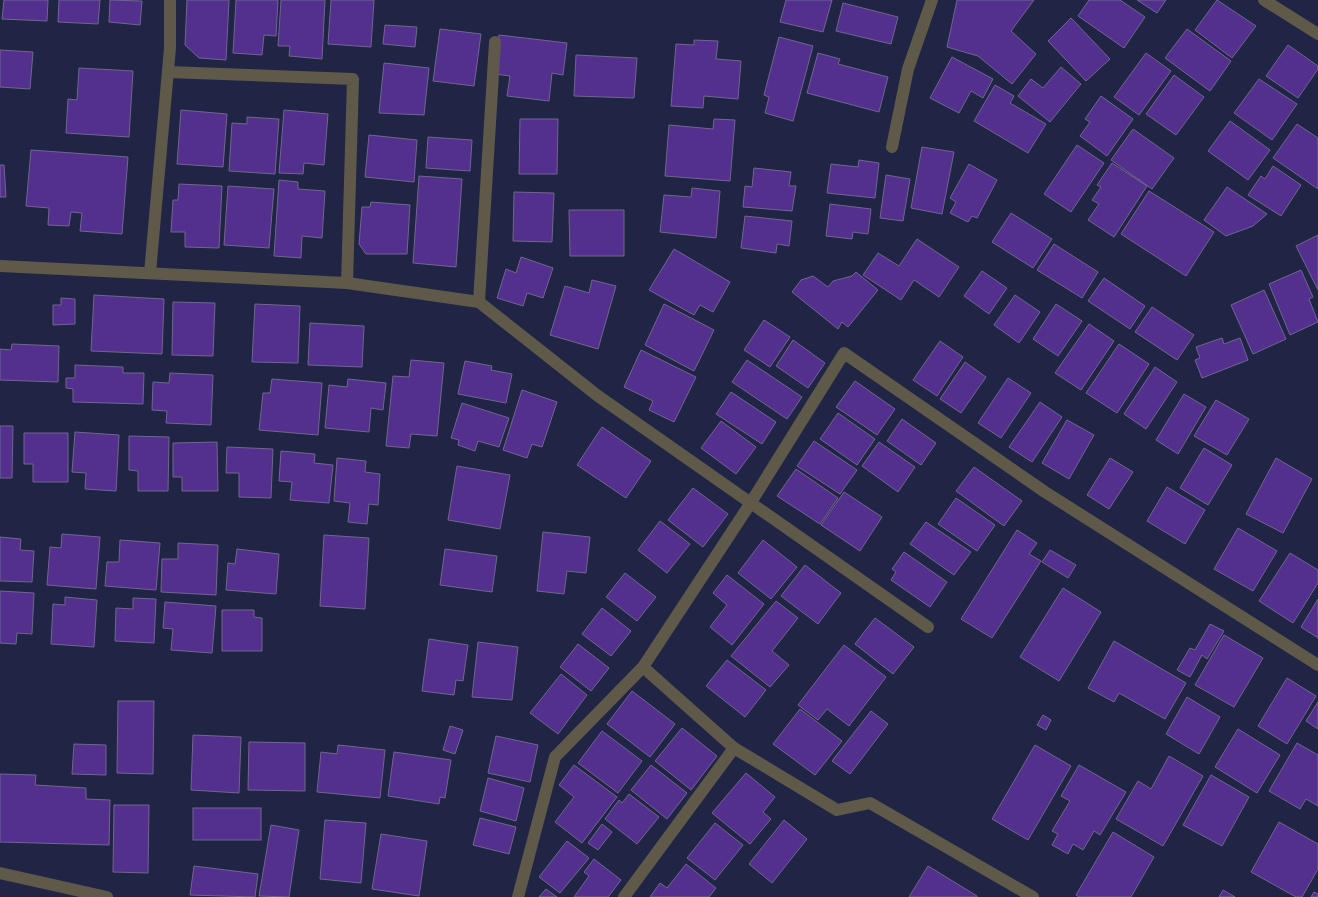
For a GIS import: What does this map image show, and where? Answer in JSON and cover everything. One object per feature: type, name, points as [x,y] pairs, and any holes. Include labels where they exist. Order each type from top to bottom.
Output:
[{"type":"street","points":[[150,273],[168,72],[170,0]]},
{"type":"street","points":[[892,147],[908,70],[932,0]]},
{"type":"street","points":[[1264,0],[1318,34]]},
{"type":"street","points":[[480,302],[495,42]]},
{"type":"street","points":[[168,72],[353,80],[347,283]]},
{"type":"street","points":[[0,266],[347,283],[480,302],[598,396],[928,627]]},
{"type":"street","points":[[518,897],[555,757],[643,667],[750,504],[844,353],[1044,492],[1318,664]]},
{"type":"street","points":[[643,667],[734,748],[837,810],[870,803],[1033,897]]},
{"type":"street","points":[[624,897],[734,748]]},
{"type":"street","points":[[0,873],[107,897]]},
{"type":"building","points":[[4,0],[48,0],[47,21],[2,19]]},
{"type":"building","points":[[59,0],[100,0],[98,24],[58,22]]},
{"type":"building","points":[[110,0],[142,1],[140,25],[109,22]]},
{"type":"building","points":[[187,0],[229,0],[226,60],[199,58],[185,45]]},
{"type":"building","points":[[236,0],[278,0],[276,36],[264,35],[262,55],[233,53]]},
{"type":"building","points":[[281,0],[325,0],[322,59],[289,56],[290,46],[278,46]]},
{"type":"building","points":[[331,0],[374,0],[371,47],[328,44]]},
{"type":"building","points":[[786,0],[832,0],[823,32],[780,22]]},
{"type":"building","points":[[957,0],[1034,0],[1011,31],[1036,54],[1012,84],[978,56],[947,47]]},
{"type":"building","points":[[1089,0],[1120,0],[1145,17],[1124,48],[1078,16]]},
{"type":"building","points":[[1137,0],[1166,0],[1157,13]]},
{"type":"building","points":[[1217,0],[1256,26],[1232,58],[1195,30]]},
{"type":"building","points":[[843,3],[898,17],[891,44],[836,31]]},
{"type":"building","points":[[1071,18],[1110,59],[1086,81],[1048,41]]},
{"type":"building","points":[[385,25],[417,27],[415,47],[383,44]]},
{"type":"building","points":[[440,29],[481,34],[474,86],[433,81]]},
{"type":"building","points":[[1187,29],[1231,61],[1210,91],[1165,58]]},
{"type":"building","points":[[499,35],[567,43],[563,75],[552,73],[549,101],[507,96],[510,76],[495,74]]},
{"type":"building","points":[[779,37],[813,46],[793,121],[765,113],[769,97],[764,95]]},
{"type":"building","points":[[694,40],[718,41],[716,59],[741,61],[738,99],[704,96],[703,108],[671,106],[676,44],[694,45]]},
{"type":"building","points":[[1288,45],[1318,66],[1318,69],[1298,98],[1266,76]]},
{"type":"building","points":[[0,50],[33,52],[30,89],[0,87]]},
{"type":"building","points":[[818,53],[840,59],[838,64],[888,77],[879,112],[807,93]]},
{"type":"building","points":[[1146,53],[1171,71],[1139,115],[1114,97]]},
{"type":"building","points":[[576,55],[637,58],[634,98],[574,96]]},
{"type":"building","points":[[952,57],[993,79],[983,98],[971,91],[959,113],[930,98]]},
{"type":"building","points":[[384,63],[429,68],[424,115],[379,113]]},
{"type":"building","points":[[1061,67],[1081,84],[1050,122],[1018,96],[1031,79],[1043,88]]},
{"type":"building","points":[[79,68],[133,71],[129,137],[66,133],[68,99],[77,100]]},
{"type":"building","points":[[1174,75],[1204,97],[1176,135],[1146,114]]},
{"type":"building","points":[[1259,79],[1297,104],[1272,140],[1234,113]]},
{"type":"building","points":[[995,85],[1014,96],[1010,103],[1046,124],[1028,153],[974,121]]},
{"type":"building","points":[[1101,96],[1133,119],[1107,156],[1080,136],[1090,122],[1085,119]]},
{"type":"building","points":[[181,110],[227,114],[223,167],[177,164]]},
{"type":"building","points":[[284,110],[328,114],[324,165],[304,163],[303,174],[279,173]]},
{"type":"building","points":[[247,117],[279,119],[275,174],[229,171],[232,123],[247,124]]},
{"type":"building","points":[[520,119],[558,119],[557,174],[519,174]]},
{"type":"building","points":[[714,119],[735,120],[730,181],[665,176],[669,125],[713,129]]},
{"type":"building","points":[[1230,121],[1270,150],[1248,180],[1208,151]]},
{"type":"building","points":[[1297,124],[1318,138],[1318,189],[1273,158]]},
{"type":"building","points":[[1133,129],[1174,158],[1152,189],[1111,160]]},
{"type":"building","points":[[369,135],[417,140],[414,182],[365,177]]},
{"type":"building","points":[[428,137],[472,140],[470,171],[426,168]]},
{"type":"building","points":[[1077,145],[1104,163],[1071,212],[1044,194]]},
{"type":"building","points":[[922,147],[954,152],[942,214],[911,208]]},
{"type":"building","points":[[31,150],[128,157],[122,234],[80,231],[82,213],[71,212],[69,226],[48,225],[49,208],[26,206]]},
{"type":"building","points":[[859,160],[879,163],[875,198],[827,193],[831,164],[858,167]]},
{"type":"building","points":[[1112,163],[1147,186],[1114,237],[1088,220],[1099,204],[1092,200],[1101,187],[1097,185]]},
{"type":"building","points":[[969,164],[997,180],[977,218],[972,216],[968,222],[950,213],[956,202],[950,198]]},
{"type":"building","points":[[0,165],[4,165],[6,197],[0,197]]},
{"type":"building","points":[[1273,166],[1301,185],[1281,216],[1248,195],[1261,176],[1265,179]]},
{"type":"building","points":[[754,168],[791,172],[789,186],[796,186],[792,211],[743,207],[745,186],[752,187]]},
{"type":"building","points":[[886,175],[910,179],[903,221],[880,218]]},
{"type":"building","points":[[419,176],[462,179],[456,267],[413,263]]},
{"type":"building","points":[[279,180],[298,182],[298,189],[325,191],[322,238],[302,236],[301,258],[274,256]]},
{"type":"building","points":[[179,184],[222,186],[219,248],[185,247],[185,232],[171,232],[173,200],[178,200]]},
{"type":"building","points":[[228,186],[274,189],[269,248],[224,245]]},
{"type":"building","points":[[1227,187],[1267,214],[1253,226],[1226,236],[1204,220]]},
{"type":"building","points":[[692,188],[720,191],[716,238],[660,232],[664,195],[691,197]]},
{"type":"building","points":[[1149,191],[1214,232],[1186,276],[1121,234]]},
{"type":"building","points":[[514,192],[554,193],[552,242],[513,241]]},
{"type":"building","points":[[371,202],[410,205],[407,254],[366,254],[359,244],[362,207],[370,207]]},
{"type":"building","points":[[830,204],[871,209],[868,234],[853,232],[852,239],[826,236]]},
{"type":"building","points":[[569,210],[624,210],[624,256],[570,256]]},
{"type":"building","points":[[1011,213],[1052,239],[1033,268],[992,242]]},
{"type":"building","points":[[745,216],[792,221],[789,246],[777,244],[776,253],[741,248]]},
{"type":"building","points":[[1318,235],[1318,290],[1296,246]]},
{"type":"building","points":[[917,239],[959,267],[939,297],[914,280],[901,300],[863,275],[878,253],[899,266]]},
{"type":"building","points":[[1054,244],[1098,272],[1082,298],[1037,270]]},
{"type":"building","points":[[674,249],[730,282],[713,312],[700,305],[694,315],[649,290]]},
{"type":"building","points":[[521,257],[553,268],[543,298],[527,293],[523,306],[497,298],[506,269],[516,273]]},
{"type":"building","points":[[1301,270],[1313,297],[1309,299],[1318,322],[1290,335],[1269,284]]},
{"type":"building","points":[[982,271],[1007,288],[989,314],[964,296]]},
{"type":"building","points":[[856,272],[878,290],[848,327],[842,322],[838,329],[792,292],[801,280],[813,276],[828,287],[833,281],[852,276]]},
{"type":"building","points":[[1104,278],[1145,306],[1130,329],[1088,301]]},
{"type":"building","points":[[592,280],[616,286],[598,349],[550,335],[565,286],[589,293]]},
{"type":"building","points":[[1264,290],[1286,339],[1253,354],[1231,305]]},
{"type":"building","points":[[94,295],[164,299],[162,354],[91,351]]},
{"type":"building","points":[[1015,295],[1040,312],[1019,343],[994,325]]},
{"type":"building","points":[[61,298],[75,299],[75,324],[53,325],[53,305],[61,305]]},
{"type":"building","points":[[173,302],[215,303],[213,356],[172,355]]},
{"type":"building","points":[[255,304],[300,306],[298,363],[252,362]]},
{"type":"building","points":[[664,304],[714,330],[694,371],[645,345]]},
{"type":"building","points":[[1056,304],[1082,321],[1058,356],[1033,339]]},
{"type":"building","points":[[1152,307],[1194,335],[1177,360],[1135,332]]},
{"type":"building","points":[[764,320],[790,337],[770,367],[744,350]]},
{"type":"building","points":[[310,323],[364,326],[362,367],[308,365]]},
{"type":"building","points":[[1089,324],[1114,341],[1081,390],[1055,373]]},
{"type":"building","points":[[1222,338],[1224,344],[1240,338],[1248,360],[1202,378],[1195,360],[1200,358],[1196,347]]},
{"type":"building","points":[[793,340],[825,363],[808,388],[776,366]]},
{"type":"building","points":[[940,341],[963,357],[937,396],[913,380]]},
{"type":"building","points":[[12,344],[59,346],[58,382],[0,380],[0,349],[11,350]]},
{"type":"building","points":[[1119,344],[1149,364],[1117,413],[1086,393]]},
{"type":"building","points":[[641,350],[696,377],[674,422],[649,410],[653,401],[624,387]]},
{"type":"building","points":[[411,360],[444,363],[437,436],[411,434],[409,448],[386,446],[393,376],[409,377]]},
{"type":"building","points":[[747,360],[802,397],[787,419],[732,382]]},
{"type":"building","points":[[465,361],[492,366],[491,370],[512,374],[506,403],[458,394]]},
{"type":"building","points":[[965,362],[986,377],[961,413],[940,399]]},
{"type":"building","points":[[75,365],[123,367],[123,373],[144,373],[143,404],[73,402],[73,389],[66,388],[66,378],[75,378]]},
{"type":"building","points":[[1155,367],[1177,382],[1146,429],[1124,414]]},
{"type":"building","points":[[170,373],[213,375],[211,425],[166,423],[167,411],[152,410],[153,382],[169,383]]},
{"type":"building","points":[[1008,378],[1031,393],[1001,438],[978,423]]},
{"type":"building","points":[[272,379],[322,383],[318,435],[259,430],[263,393],[270,393]]},
{"type":"building","points":[[348,379],[386,383],[383,410],[371,408],[369,432],[325,428],[329,385],[347,387]]},
{"type":"building","points":[[855,381],[895,409],[877,435],[836,407]]},
{"type":"building","points":[[522,390],[557,402],[542,447],[532,444],[527,458],[503,450]]},
{"type":"building","points":[[731,392],[776,422],[762,444],[716,414]]},
{"type":"building","points":[[1184,394],[1206,407],[1178,454],[1156,440]]},
{"type":"building","points":[[1216,400],[1249,419],[1227,455],[1194,436]]},
{"type":"building","points":[[1040,402],[1062,417],[1032,462],[1009,447]]},
{"type":"building","points":[[462,403],[509,418],[499,447],[478,441],[475,451],[458,445],[459,440],[451,438]]},
{"type":"building","points":[[838,413],[875,439],[857,465],[820,439]]},
{"type":"building","points":[[902,419],[936,443],[921,465],[887,441]]},
{"type":"building","points":[[1067,420],[1094,435],[1069,479],[1042,463]]},
{"type":"building","points":[[721,421],[756,447],[736,474],[701,448]]},
{"type":"building","points":[[0,426],[13,426],[12,478],[0,478]]},
{"type":"building","points":[[602,427],[651,461],[626,498],[577,465]]},
{"type":"building","points":[[75,432],[119,435],[116,491],[85,489],[86,473],[72,472]]},
{"type":"building","points":[[24,433],[68,433],[68,482],[33,482],[33,464],[24,464]]},
{"type":"building","points":[[129,436],[169,437],[168,491],[138,491],[138,471],[129,470]]},
{"type":"building","points":[[814,441],[857,470],[840,494],[797,466]]},
{"type":"building","points":[[217,442],[218,491],[182,491],[182,477],[173,477],[173,443]]},
{"type":"building","points":[[879,442],[915,467],[898,492],[862,466]]},
{"type":"building","points":[[227,447],[273,449],[271,498],[239,497],[239,473],[226,473]]},
{"type":"building","points":[[1204,448],[1232,465],[1208,505],[1180,488]]},
{"type":"building","points":[[281,451],[315,454],[314,463],[333,465],[329,503],[290,500],[292,482],[279,481]]},
{"type":"building","points":[[337,458],[366,461],[365,472],[380,474],[378,505],[369,504],[367,524],[348,522],[350,503],[334,501]]},
{"type":"building","points":[[1110,458],[1133,472],[1109,509],[1087,495]]},
{"type":"building","points":[[1276,458],[1312,479],[1283,533],[1246,514]]},
{"type":"building","points":[[457,466],[510,475],[500,529],[448,520]]},
{"type":"building","points":[[974,467],[1022,501],[1004,526],[956,491]]},
{"type":"building","points":[[796,469],[838,498],[820,524],[777,496]]},
{"type":"building","points":[[1167,487],[1205,510],[1185,544],[1147,521]]},
{"type":"building","points":[[693,488],[728,514],[703,547],[668,520]]},
{"type":"building","points":[[844,492],[882,517],[860,551],[821,525]]},
{"type":"building","points":[[956,498],[995,525],[977,551],[938,524]]},
{"type":"building","points":[[660,521],[690,544],[667,573],[638,550]]},
{"type":"building","points":[[926,522],[971,552],[954,575],[910,544]]},
{"type":"building","points":[[1238,528],[1277,551],[1253,591],[1214,569]]},
{"type":"building","points":[[1017,530],[1037,543],[1029,554],[1041,561],[992,638],[961,619]]},
{"type":"building","points":[[543,532],[590,537],[586,573],[567,571],[564,594],[537,591]]},
{"type":"building","points":[[62,534],[100,537],[96,589],[47,585],[50,547],[61,548]]},
{"type":"building","points":[[324,535],[369,538],[365,609],[320,606]]},
{"type":"building","points":[[0,537],[21,539],[20,550],[34,551],[32,582],[0,581]]},
{"type":"building","points":[[120,540],[160,543],[156,590],[105,586],[107,562],[119,562]]},
{"type":"building","points":[[763,540],[797,567],[771,599],[738,573]]},
{"type":"building","points":[[178,543],[218,545],[216,595],[161,592],[162,559],[178,559]]},
{"type":"building","points":[[237,549],[279,554],[276,594],[226,590],[228,563],[235,564]]},
{"type":"building","points":[[445,549],[497,556],[492,592],[440,585]]},
{"type":"building","points":[[1050,550],[1076,565],[1068,578],[1042,562]]},
{"type":"building","points":[[904,552],[947,582],[930,607],[891,580],[896,572],[892,569]]},
{"type":"building","points":[[1290,553],[1318,570],[1318,583],[1293,623],[1259,601]]},
{"type":"building","points":[[805,565],[841,593],[818,624],[781,596]]},
{"type":"building","points":[[625,573],[656,597],[637,621],[606,597]]},
{"type":"building","points":[[727,575],[764,604],[732,645],[710,627],[727,605],[713,593]]},
{"type":"building","points":[[1063,588],[1101,612],[1059,681],[1020,657]]},
{"type":"building","points":[[0,591],[34,593],[32,634],[17,633],[16,644],[0,643]]},
{"type":"building","points":[[65,597],[97,600],[94,647],[51,644],[53,604],[65,605]]},
{"type":"building","points":[[133,598],[156,599],[154,643],[115,641],[116,608],[133,609]]},
{"type":"building","points":[[1318,599],[1318,638],[1301,627]]},
{"type":"building","points":[[776,601],[798,618],[772,651],[789,665],[770,687],[731,656]]},
{"type":"building","points":[[165,602],[216,606],[212,653],[171,650],[173,629],[163,628]]},
{"type":"building","points":[[602,608],[631,631],[611,656],[582,634]]},
{"type":"building","points":[[222,610],[254,610],[254,617],[262,618],[262,651],[222,651]]},
{"type":"building","points":[[875,618],[914,647],[893,674],[855,644]]},
{"type":"building","points":[[1210,624],[1224,631],[1207,659],[1202,655],[1190,677],[1177,670],[1190,648],[1195,650]]},
{"type":"building","points":[[1224,635],[1263,658],[1234,707],[1195,685]]},
{"type":"building","points":[[429,639],[468,645],[463,681],[456,680],[454,695],[422,691]]},
{"type":"building","points":[[1114,641],[1186,683],[1165,719],[1119,693],[1114,702],[1088,688]]},
{"type":"building","points":[[478,642],[518,647],[512,700],[472,697]]},
{"type":"building","points":[[578,644],[609,668],[591,691],[560,667]]},
{"type":"building","points":[[844,645],[886,677],[849,726],[827,709],[818,720],[798,705]]},
{"type":"building","points":[[727,660],[766,690],[745,717],[706,686]]},
{"type":"building","points":[[561,674],[587,695],[558,734],[530,713]]},
{"type":"building","points":[[1287,678],[1316,696],[1287,744],[1258,726]]},
{"type":"building","points":[[632,691],[675,724],[650,757],[607,724]]},
{"type":"building","points":[[1187,697],[1220,717],[1199,754],[1166,734]]},
{"type":"building","points":[[118,701],[154,701],[153,774],[117,773]]},
{"type":"building","points":[[1318,702],[1318,729],[1306,721]]},
{"type":"building","points":[[800,709],[842,741],[815,775],[773,744]]},
{"type":"building","points":[[871,711],[888,724],[850,774],[832,761]]},
{"type":"building","points":[[1043,715],[1051,720],[1046,730],[1037,725]]},
{"type":"building","points":[[450,726],[463,730],[455,754],[443,750]]},
{"type":"building","points":[[682,728],[717,756],[691,790],[655,761]]},
{"type":"building","points":[[1238,729],[1280,755],[1257,793],[1215,767]]},
{"type":"building","points":[[602,731],[642,761],[618,793],[578,763]]},
{"type":"building","points":[[193,735],[241,737],[239,793],[191,790]]},
{"type":"building","points":[[496,736],[538,745],[530,782],[488,773]]},
{"type":"building","points":[[249,742],[305,743],[305,791],[248,790]]},
{"type":"building","points":[[1297,743],[1318,755],[1318,806],[1306,799],[1300,809],[1269,791]]},
{"type":"building","points":[[74,744],[106,745],[106,775],[72,774]]},
{"type":"building","points":[[338,745],[385,750],[380,798],[317,792],[321,752],[337,754]]},
{"type":"building","points":[[1035,745],[1071,766],[1028,840],[992,819]]},
{"type":"building","points":[[394,752],[451,760],[445,798],[440,797],[439,804],[388,796]]},
{"type":"building","points":[[1169,756],[1203,776],[1163,846],[1116,819],[1138,781],[1151,789]]},
{"type":"building","points":[[574,765],[617,797],[582,843],[555,822],[574,797],[559,785]]},
{"type":"building","points":[[651,765],[687,793],[667,819],[631,790]]},
{"type":"building","points":[[1079,765],[1126,792],[1100,835],[1094,831],[1083,850],[1073,844],[1068,854],[1052,845],[1058,834],[1052,831],[1070,801],[1061,796]]},
{"type":"building","points":[[746,773],[775,797],[763,812],[771,819],[750,844],[712,813]]},
{"type":"building","points":[[0,774],[36,775],[35,785],[86,788],[86,799],[110,800],[109,845],[0,842]]},
{"type":"building","points":[[1211,775],[1249,797],[1222,846],[1183,825]]},
{"type":"building","points":[[488,778],[524,788],[516,821],[480,811]]},
{"type":"building","points":[[629,794],[659,817],[637,844],[605,819],[619,800],[622,803]]},
{"type":"building","points":[[114,805],[149,805],[148,873],[113,872]]},
{"type":"building","points":[[193,808],[261,808],[261,840],[193,840]]},
{"type":"building","points":[[480,818],[516,827],[509,854],[473,845]]},
{"type":"building","points":[[325,820],[366,823],[361,883],[320,879]]},
{"type":"building","points":[[784,820],[807,839],[772,883],[749,864]]},
{"type":"building","points":[[1279,822],[1318,844],[1318,869],[1302,897],[1296,897],[1251,872]]},
{"type":"building","points":[[715,823],[743,845],[715,880],[687,858]]},
{"type":"building","points":[[602,824],[612,832],[598,850],[588,843]]},
{"type":"building","points":[[271,825],[299,830],[289,897],[259,896]]},
{"type":"building","points":[[1113,832],[1154,857],[1131,897],[1079,897],[1076,895]]},
{"type":"building","points":[[381,834],[427,841],[419,896],[372,889]]},
{"type":"building","points":[[567,841],[589,858],[560,893],[539,877]]},
{"type":"building","points":[[594,859],[621,880],[608,897],[574,897],[589,876],[584,872]]},
{"type":"building","points":[[686,864],[716,888],[709,897],[650,897],[660,883],[667,888]]},
{"type":"building","points":[[194,866],[258,874],[255,897],[190,895]]},
{"type":"building","points":[[928,866],[977,896],[977,897],[909,897]]},
{"type":"building","points":[[546,889],[557,897],[539,897]]},
{"type":"building","points":[[1223,890],[1235,897],[1219,897]]},
{"type":"building","points":[[1314,892],[1318,894],[1318,897],[1311,897]]}]
